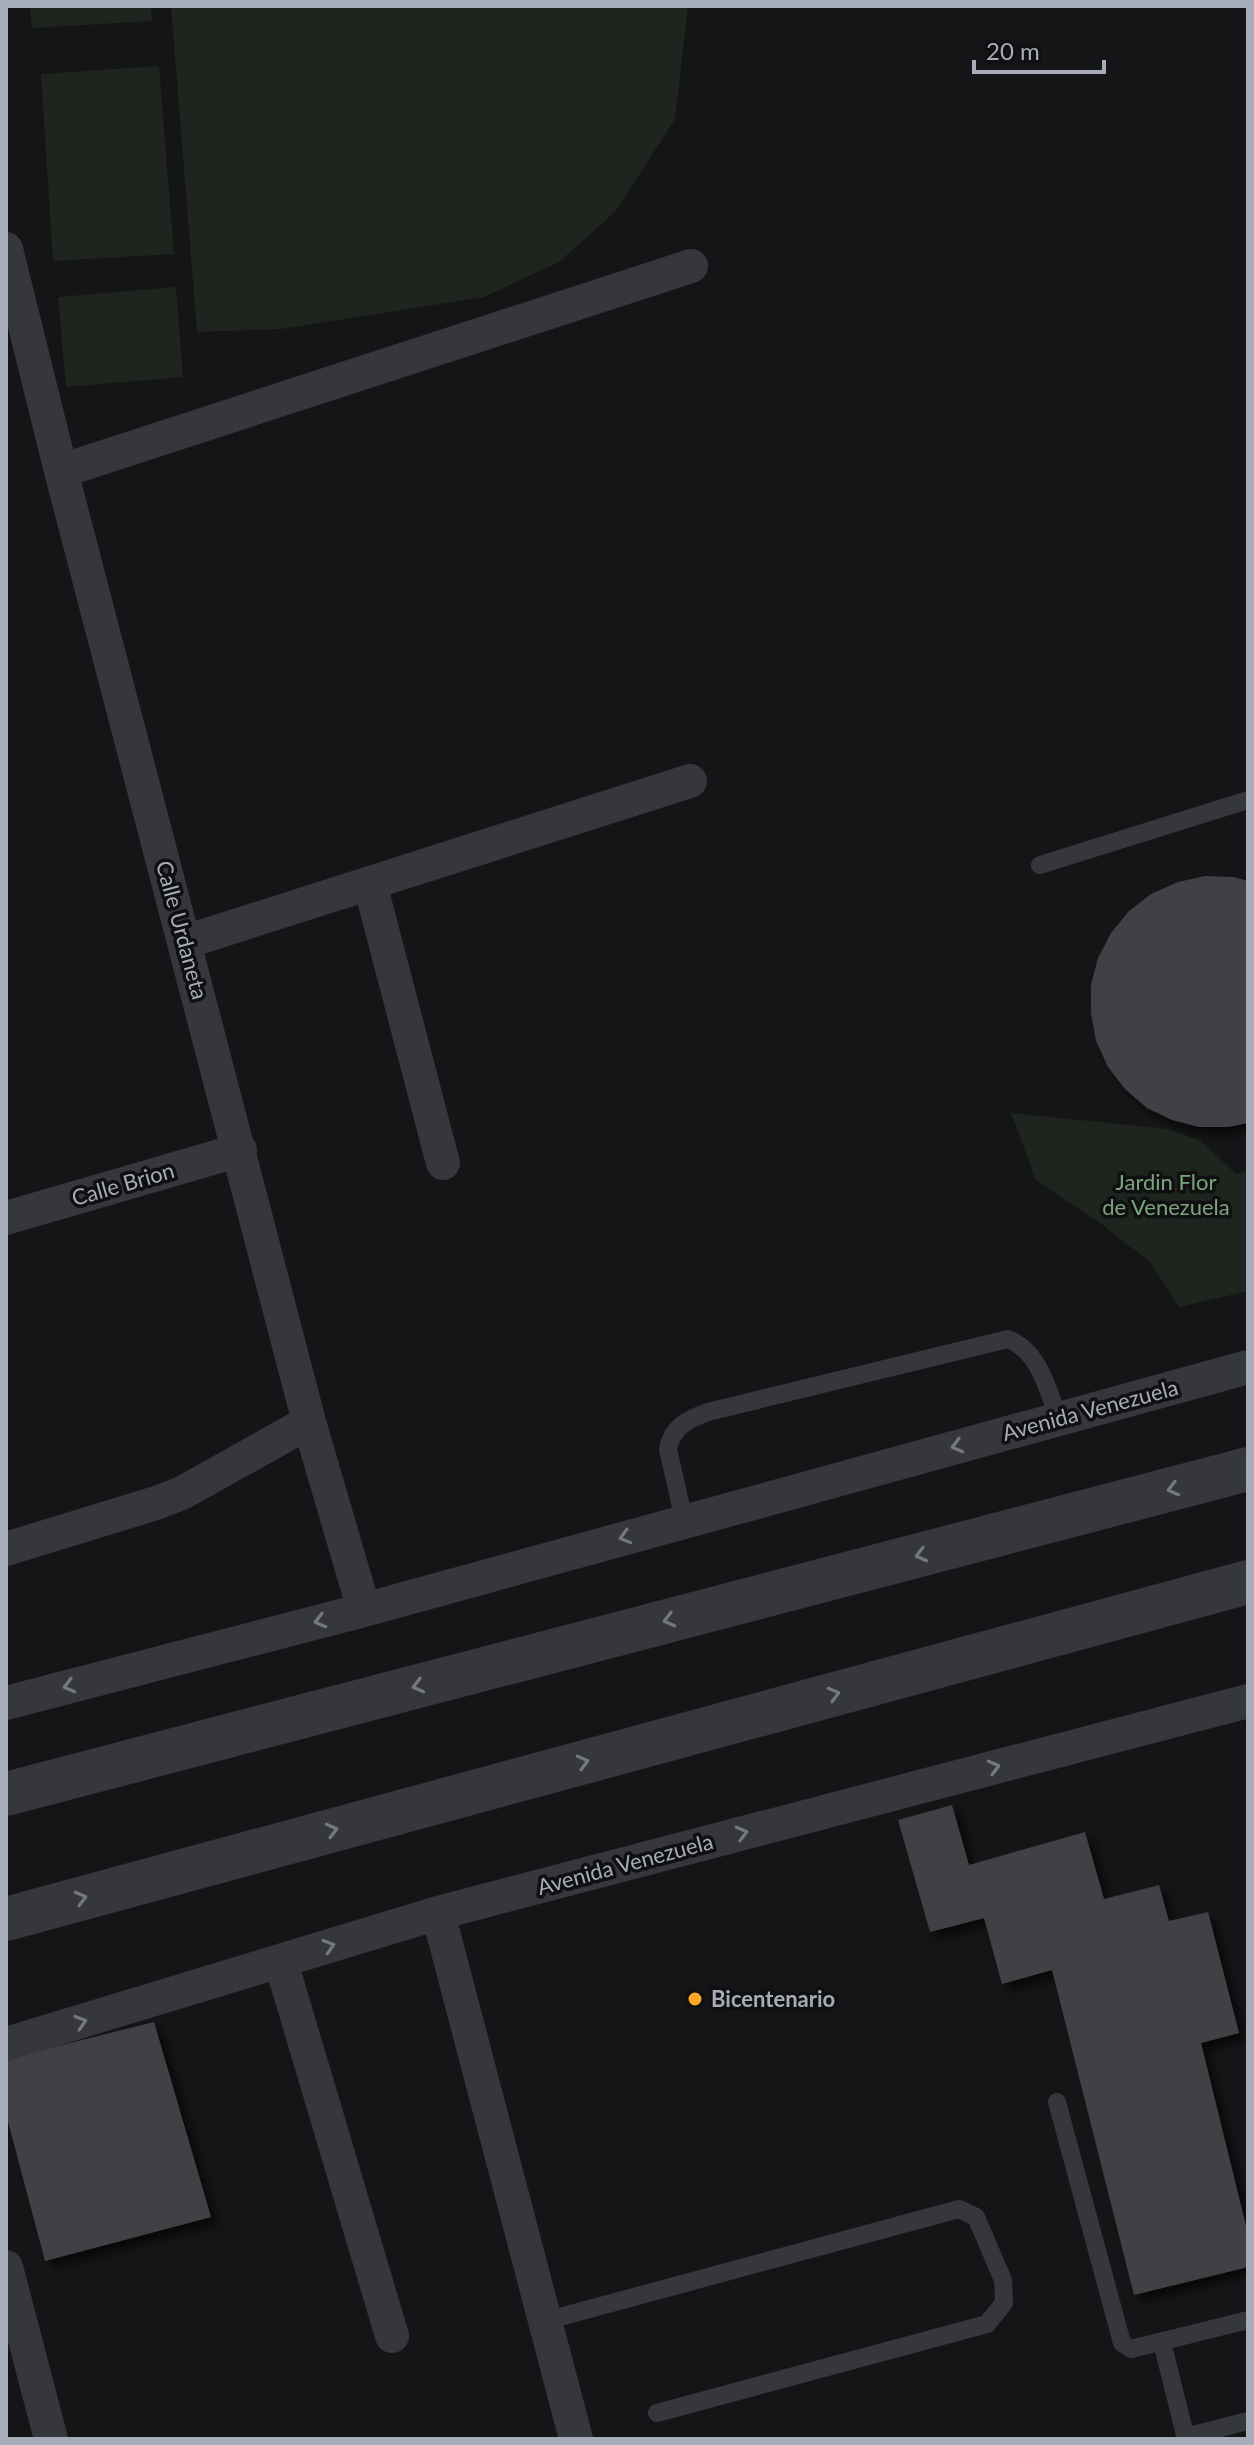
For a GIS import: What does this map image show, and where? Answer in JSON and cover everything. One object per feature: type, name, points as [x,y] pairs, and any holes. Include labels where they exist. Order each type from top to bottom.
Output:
[{"type":"street","name":"Calle Urdaneta","points":[[6,249],[309,1422],[364,1610]]},
{"type":"street","points":[[61,471],[691,266]]},
{"type":"street","points":[[185,942],[690,781]]},
{"type":"street","points":[[370,884],[443,1163]]},
{"type":"street","name":"Calle Brion","points":[[6,1218],[240,1150]]},
{"type":"street","name":"Avenida Venezuela","points":[[6,1703],[364,1610],[1248,1367]]},
{"type":"street","points":[[6,1549],[169,1498],[309,1422]]},
{"type":"street","points":[[6,1794],[1248,1469]]},
{"type":"street","points":[[6,1919],[1248,1582]]},
{"type":"street","name":"Avenida Venezuela","points":[[6,2044],[438,1913],[1248,1701]]},
{"type":"street","points":[[438,1913],[576,2439]]},
{"type":"street","points":[[278,1962],[283,1969],[392,2336]]},
{"type":"street","points":[[6,2267],[51,2439]]},
{"type":"lane","points":[[1040,865],[1248,800]]},
{"type":"lane","points":[[684,1520],[668,1449],[670,1438],[691,1418],[708,1412],[1008,1339],[1023,1347],[1035,1359],[1059,1419]]},
{"type":"lane","points":[[1057,2102],[1122,2343],[1131,2349],[1248,2320]]},
{"type":"lane","points":[[545,2321],[959,2209],[976,2217],[1003,2280],[1004,2303],[987,2324],[657,2413]]},
{"type":"lane","points":[[1162,2342],[1185,2438],[1248,2421]]},
{"type":"green space","points":[[30,6],[151,6],[152,21],[32,28]]},
{"type":"green space","points":[[171,6],[688,6],[675,119],[616,211],[559,262],[484,297],[281,329],[197,332]]},
{"type":"green space","points":[[159,66],[174,254],[53,261],[41,74]]},
{"type":"green space","points":[[176,287],[183,377],[66,387],[58,297]]},
{"type":"green space","name":"Jardin Flor de Venezuela","points":[[1011,1113],[1169,1129],[1201,1141],[1236,1174],[1248,1170],[1248,1291],[1179,1307],[1150,1262],[1100,1223],[1036,1180]]},
{"type":"building","points":[[1205,876],[1248,881],[1248,1123],[1228,1127],[1199,1127],[1172,1120],[1147,1108],[1125,1089],[1108,1067],[1096,1041],[1091,1013],[1091,985],[1098,958],[1111,933],[1129,911],[1151,894],[1178,882]]},
{"type":"building","points":[[952,1805],[969,1865],[1085,1832],[1104,1899],[1159,1885],[1169,1921],[1208,1912],[1239,2033],[1201,2043],[1248,2234],[1248,2267],[1134,2295],[1052,1970],[1002,1984],[984,1918],[930,1932],[898,1820]]},
{"type":"building","points":[[154,2022],[211,2217],[45,2261],[6,2114],[6,2059]]},
{"type":"place","name":"Bicentenario","points":[[695,1999]]}]
